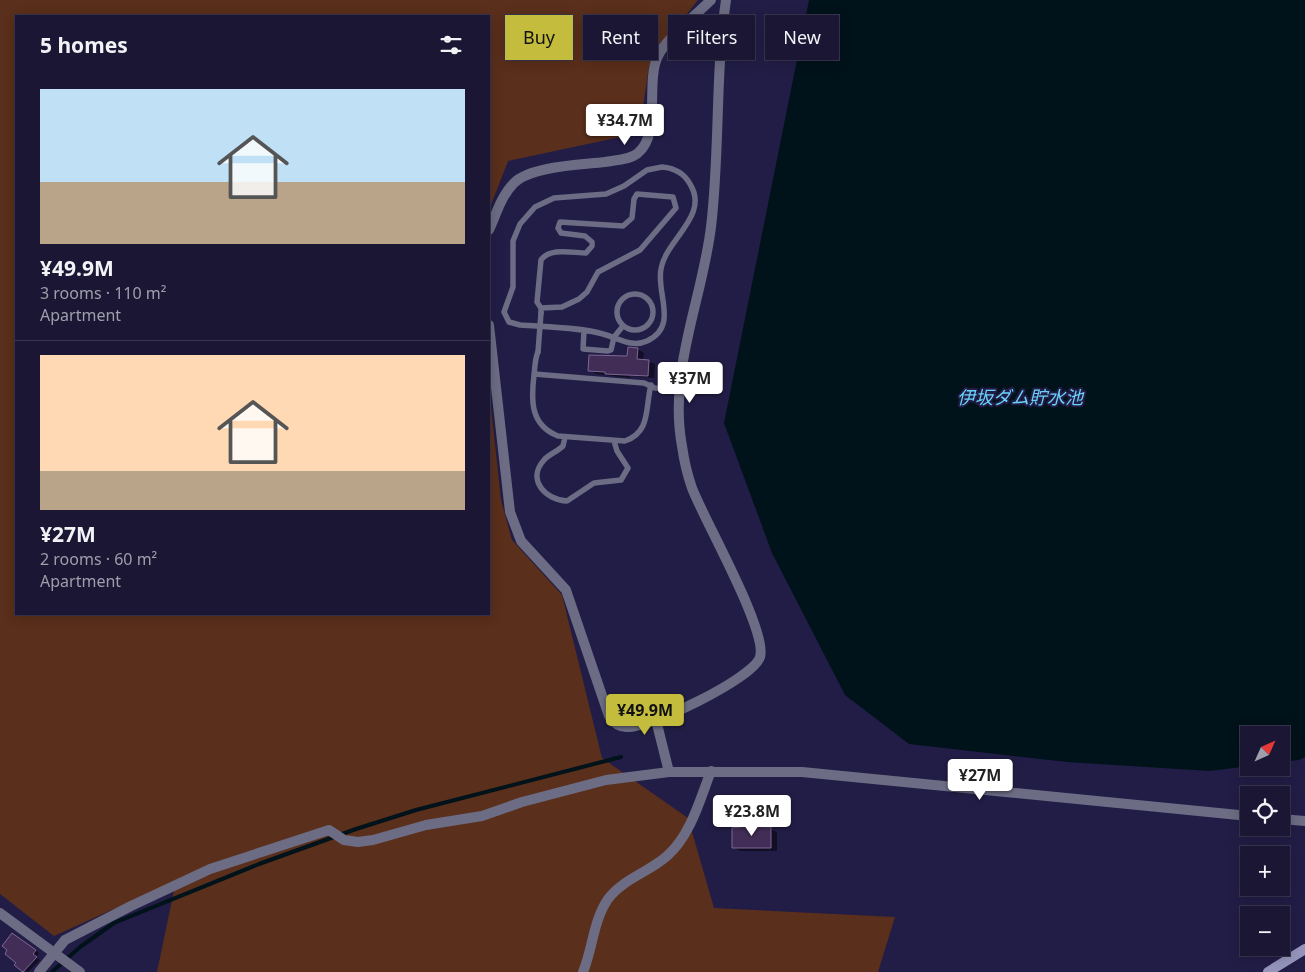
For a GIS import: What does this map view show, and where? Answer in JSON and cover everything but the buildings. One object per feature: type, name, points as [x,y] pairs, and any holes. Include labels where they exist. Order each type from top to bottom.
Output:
[{"type":"street","points":[[490,228],[508,190],[521,178],[542,171],[622,160],[639,153],[650,134],[654,68],[658,56],[666,45],[711,0]]},
{"type":"street","points":[[490,335],[510,512],[521,541],[566,590],[609,716],[620,726],[628,728],[656,720],[744,675],[757,663],[761,648],[748,608],[692,486],[681,445],[678,390],[683,351],[711,227],[726,0]]},
{"type":"street","points":[[656,720],[669,772]]},
{"type":"street","points":[[583,972],[588,960],[592,938],[607,902],[621,886],[657,863],[677,846],[692,819],[711,771]]},
{"type":"street","points":[[39,972],[57,955],[65,940],[210,869],[329,830],[344,840],[358,842],[373,840],[426,825],[482,816],[522,802],[606,780],[669,772],[802,772],[1240,815]]},
{"type":"street","points":[[1290,820],[1305,821]]},
{"type":"street","points":[[0,913],[80,972]]},
{"type":"street","points":[[1268,972],[1305,949]]},
{"type":"lane","points":[[662,167],[671,168],[688,181],[695,194],[696,202],[692,216],[671,245],[662,264],[660,287],[666,312],[664,322],[658,333],[643,343],[631,344],[614,338],[584,331],[515,325],[506,319],[504,308],[513,287],[512,247],[520,224],[535,207],[547,200],[606,194],[624,186],[647,170],[662,167]]},
{"type":"lane","points":[[541,310],[562,307],[579,299],[587,292],[598,272],[640,250],[676,208],[672,197],[637,194],[634,199],[632,218],[623,226],[560,222],[558,228],[561,233],[585,236],[592,242],[592,246],[586,253],[554,252],[544,256],[541,260],[537,302],[541,310],[538,352],[534,374],[533,412],[548,431],[565,437],[630,439],[642,428],[647,416],[650,386]]},
{"type":"lane","points":[[633,294],[645,296],[653,306],[651,323],[636,331],[624,326],[618,318],[617,312],[622,300],[633,294]]},
{"type":"lane","points":[[584,331],[583,349],[608,351],[611,350],[614,338],[624,326]]},
{"type":"lane","points":[[534,374],[644,383],[650,386],[678,390]]},
{"type":"lane","points":[[565,437],[563,446],[546,458],[538,471],[538,480],[546,494],[554,500],[567,501],[594,483],[617,481],[624,477],[628,468],[617,451],[614,440]]},
{"type":"shaded area","points":[[0,0],[698,0],[686,15],[668,15],[668,38],[658,50],[658,15],[583,15],[583,60],[652,60],[649,67],[639,133],[508,161],[490,207],[490,15],[15,15],[15,615],[490,615],[490,397],[501,500],[512,540],[562,595],[602,758],[688,818],[714,908],[895,917],[878,972],[157,972],[176,881],[54,936],[0,894]]},
{"type":"water","name":"伊坂ダム貯水池","points":[[809,0],[1305,0],[1305,757],[1290,761],[1290,726],[1240,726],[1240,767],[1210,771],[1067,762],[909,744],[845,695],[772,553],[724,423],[797,60],[839,60],[839,15],[806,15]]},
{"type":"waterway","points":[[52,972],[80,947],[114,923],[259,864],[356,829],[416,810],[621,757]]}]
